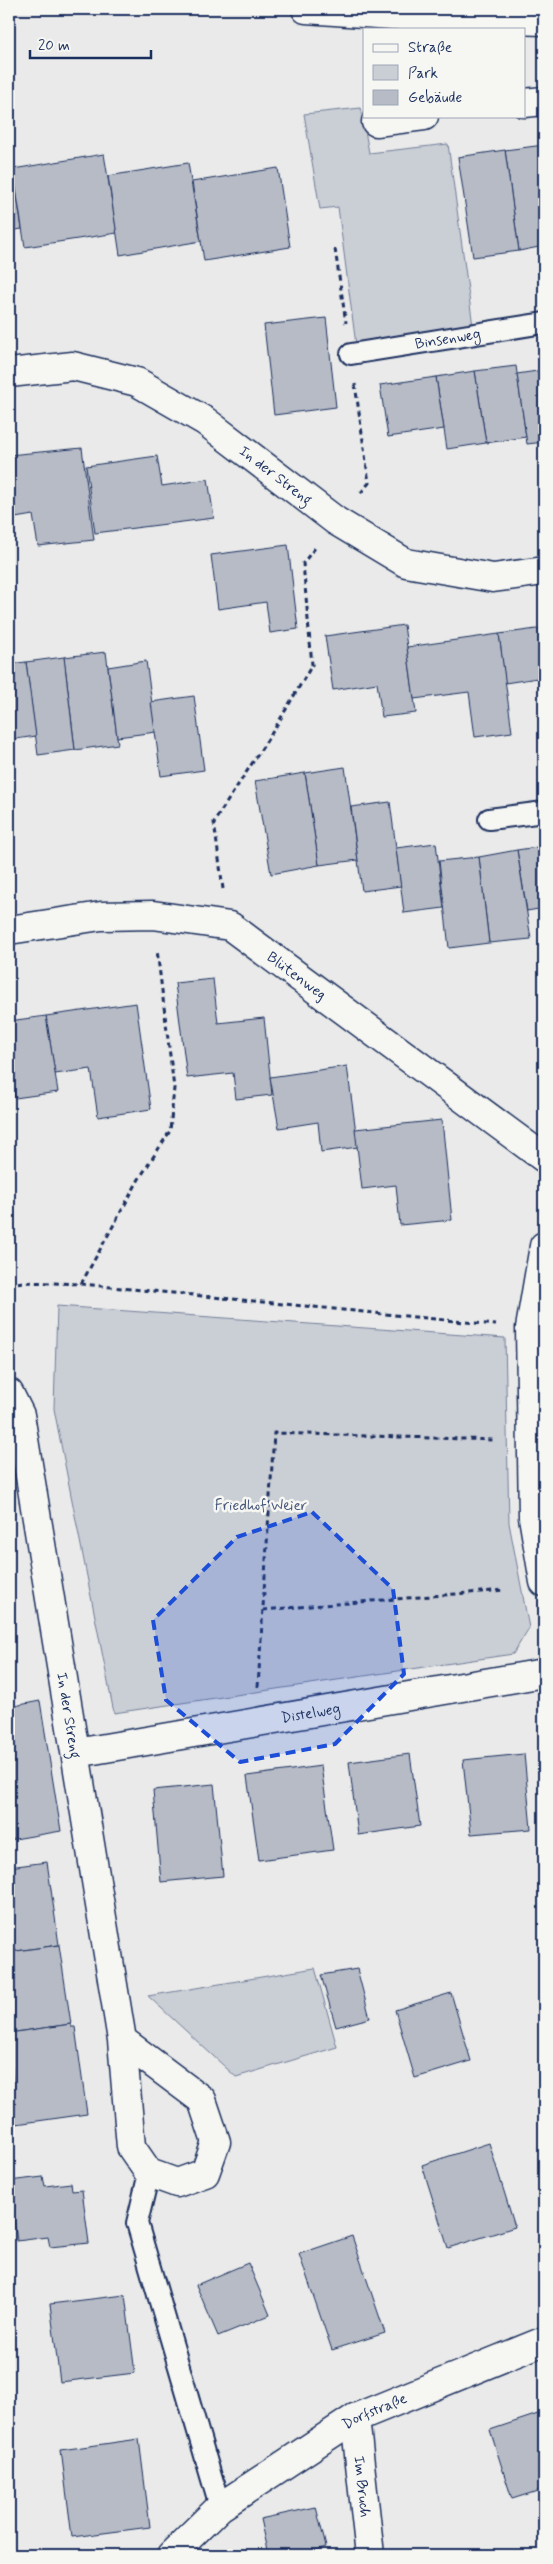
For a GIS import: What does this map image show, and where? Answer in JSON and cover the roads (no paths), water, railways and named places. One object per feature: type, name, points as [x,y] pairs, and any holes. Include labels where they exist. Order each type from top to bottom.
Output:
[{"type":"street","points":[[306,9],[434,18],[544,21]]},
{"type":"street","points":[[526,103],[544,101]]},
{"type":"street","points":[[376,122],[408,118]]},
{"type":"street","name":"In der Streng","points":[[9,374],[73,366],[137,382],[205,421],[336,521],[406,563],[493,578],[544,571]]},
{"type":"street","name":"Blütenweg","points":[[9,930],[101,916],[153,915],[230,926],[544,1158]]},
{"type":"street","points":[[544,1246],[530,1328],[533,1517],[544,1582]]},
{"type":"street","name":"In der Streng","points":[[9,1393],[20,1415],[76,1753],[122,2040],[131,2147],[149,2173]]},
{"type":"street","name":"Distelweg","points":[[76,1753],[544,1673]]},
{"type":"street","points":[[122,2040],[202,2100],[216,2142],[205,2173],[177,2183],[149,2173]]},
{"type":"street","name":"Dorfstraße","points":[[171,2555],[220,2507],[355,2418],[544,2341]]},
{"type":"street","name":"Im Bruch","points":[[355,2418],[370,2555]]},
{"type":"lane","name":"Binsenweg","points":[[351,354],[544,323]]},
{"type":"lane","points":[[489,819],[544,812]]},
{"type":"lane","points":[[149,2173],[137,2223],[220,2507]]},
{"type":"park label","name":"Friedhof Weier","points":[[261,1505]]}]
